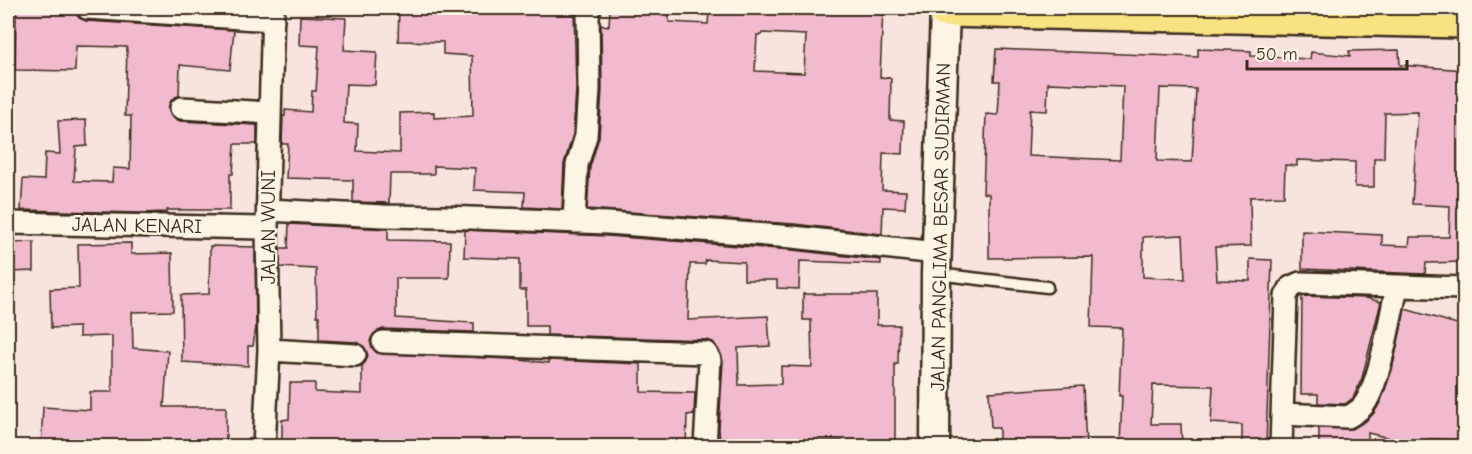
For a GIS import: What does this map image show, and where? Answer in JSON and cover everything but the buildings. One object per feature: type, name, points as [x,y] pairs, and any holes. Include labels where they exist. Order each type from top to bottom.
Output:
[{"type":"highway","points":[[945,8],[1454,16]]},
{"type":"main road","name":"JALAN PANGLIMA BESAR SUDIRMAN","points":[[935,447],[937,263],[945,8]]},
{"type":"street","points":[[87,8],[273,14]]},
{"type":"street","points":[[574,222],[578,159],[586,130],[590,8]]},
{"type":"street","name":"JALAN WUNI","points":[[264,447],[269,350],[268,219],[273,14]]},
{"type":"street","points":[[180,108],[270,113]]},
{"type":"street","name":"JALAN KENARI","points":[[8,223],[445,216],[793,237],[937,263]]},
{"type":"street","points":[[1281,447],[1286,296],[1291,287],[1300,283],[1464,288]]},
{"type":"street","points":[[1282,414],[1348,417],[1362,406],[1370,394],[1380,363],[1397,287]]},
{"type":"street","points":[[383,342],[706,353],[710,360],[705,447]]},
{"type":"street","points":[[269,350],[355,355]]},
{"type":"lane","points":[[937,263],[1047,287]]}]
